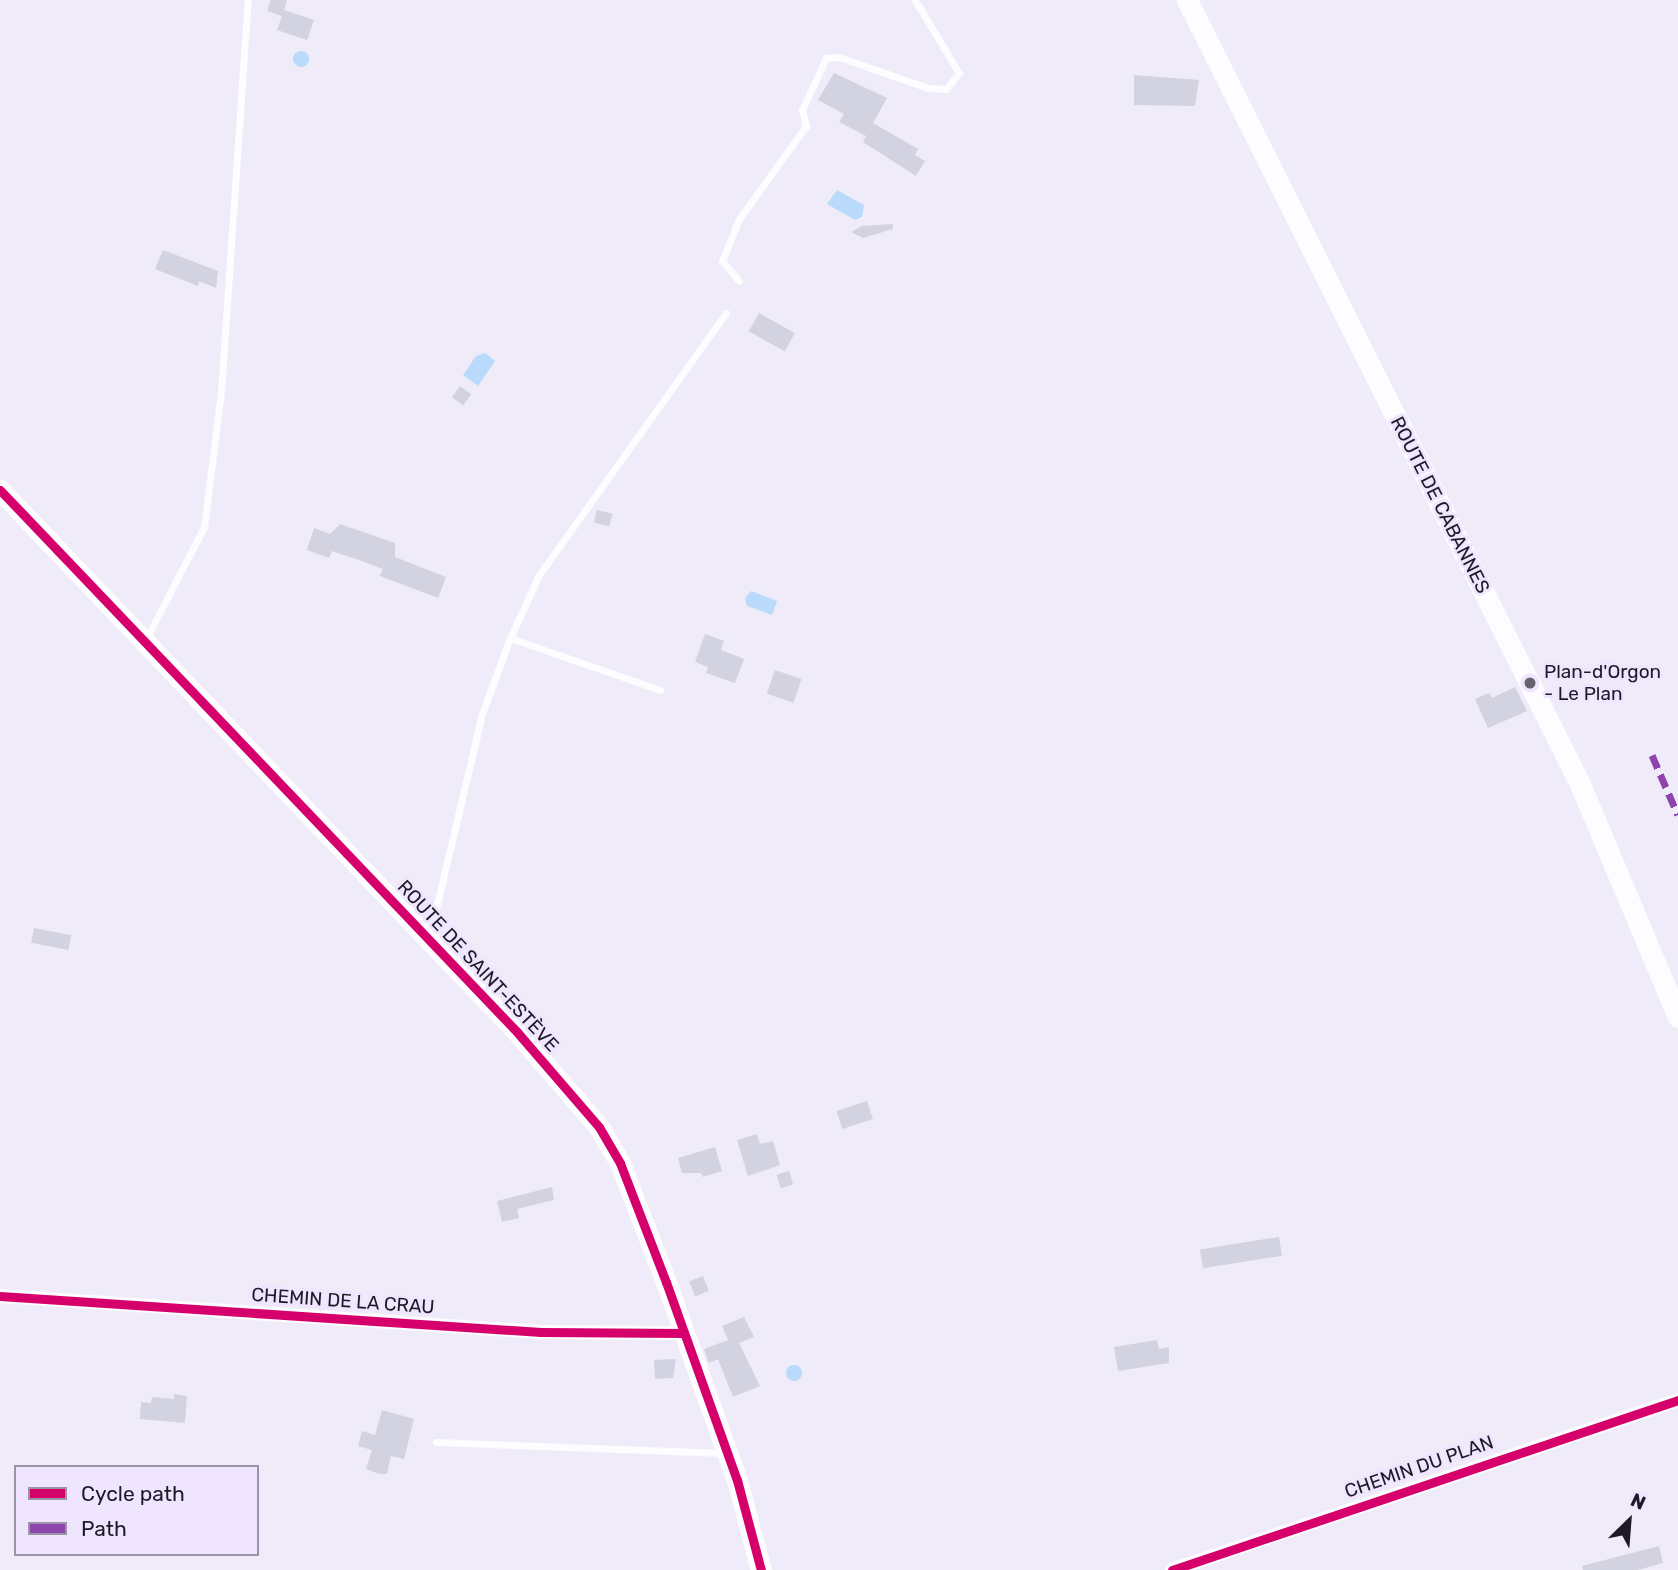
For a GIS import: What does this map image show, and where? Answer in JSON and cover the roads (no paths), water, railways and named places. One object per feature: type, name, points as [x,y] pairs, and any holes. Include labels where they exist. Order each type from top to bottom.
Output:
[{"type":"street","name":"ROUTE DE CABANNES","points":[[1187,0],[1580,784],[1678,1017]]},
{"type":"street","name":"ROUTE DE SAINT-ESTÈVE","points":[[0,490],[429,939],[599,1127],[620,1163],[684,1333],[727,1452],[761,1570]]},
{"type":"street","name":"CHEMIN DE LA CRAU","points":[[0,1296],[541,1332],[684,1333]]},
{"type":"street","name":"CHEMIN DU PLAN","points":[[1172,1570],[1678,1399]]},
{"type":"lane","points":[[144,643],[204,527],[221,392],[248,0]]},
{"type":"lane","points":[[739,281],[722,261],[739,219],[806,126],[802,110],[826,58],[839,57],[928,88],[946,89],[959,73],[915,0]]},
{"type":"lane","points":[[429,939],[482,714],[510,638],[539,575],[726,313]]},
{"type":"lane","points":[[510,638],[660,690]]},
{"type":"lane","points":[[436,1442],[727,1452]]},
{"type":"water","points":[[298,51],[304,51],[309,59],[307,65],[298,67],[293,62],[293,56]]},
{"type":"water","points":[[837,190],[864,205],[862,217],[855,220],[827,204]]},
{"type":"water","points":[[485,353],[495,361],[478,386],[463,375],[476,356]]},
{"type":"water","points":[[751,591],[777,601],[772,615],[747,606],[745,598]]},
{"type":"water","points":[[791,1365],[797,1365],[802,1373],[800,1379],[791,1381],[786,1376],[786,1370]]},
{"type":"place","name":"Plan-d'Orgon - Le Plan","points":[[1530,683]]}]
